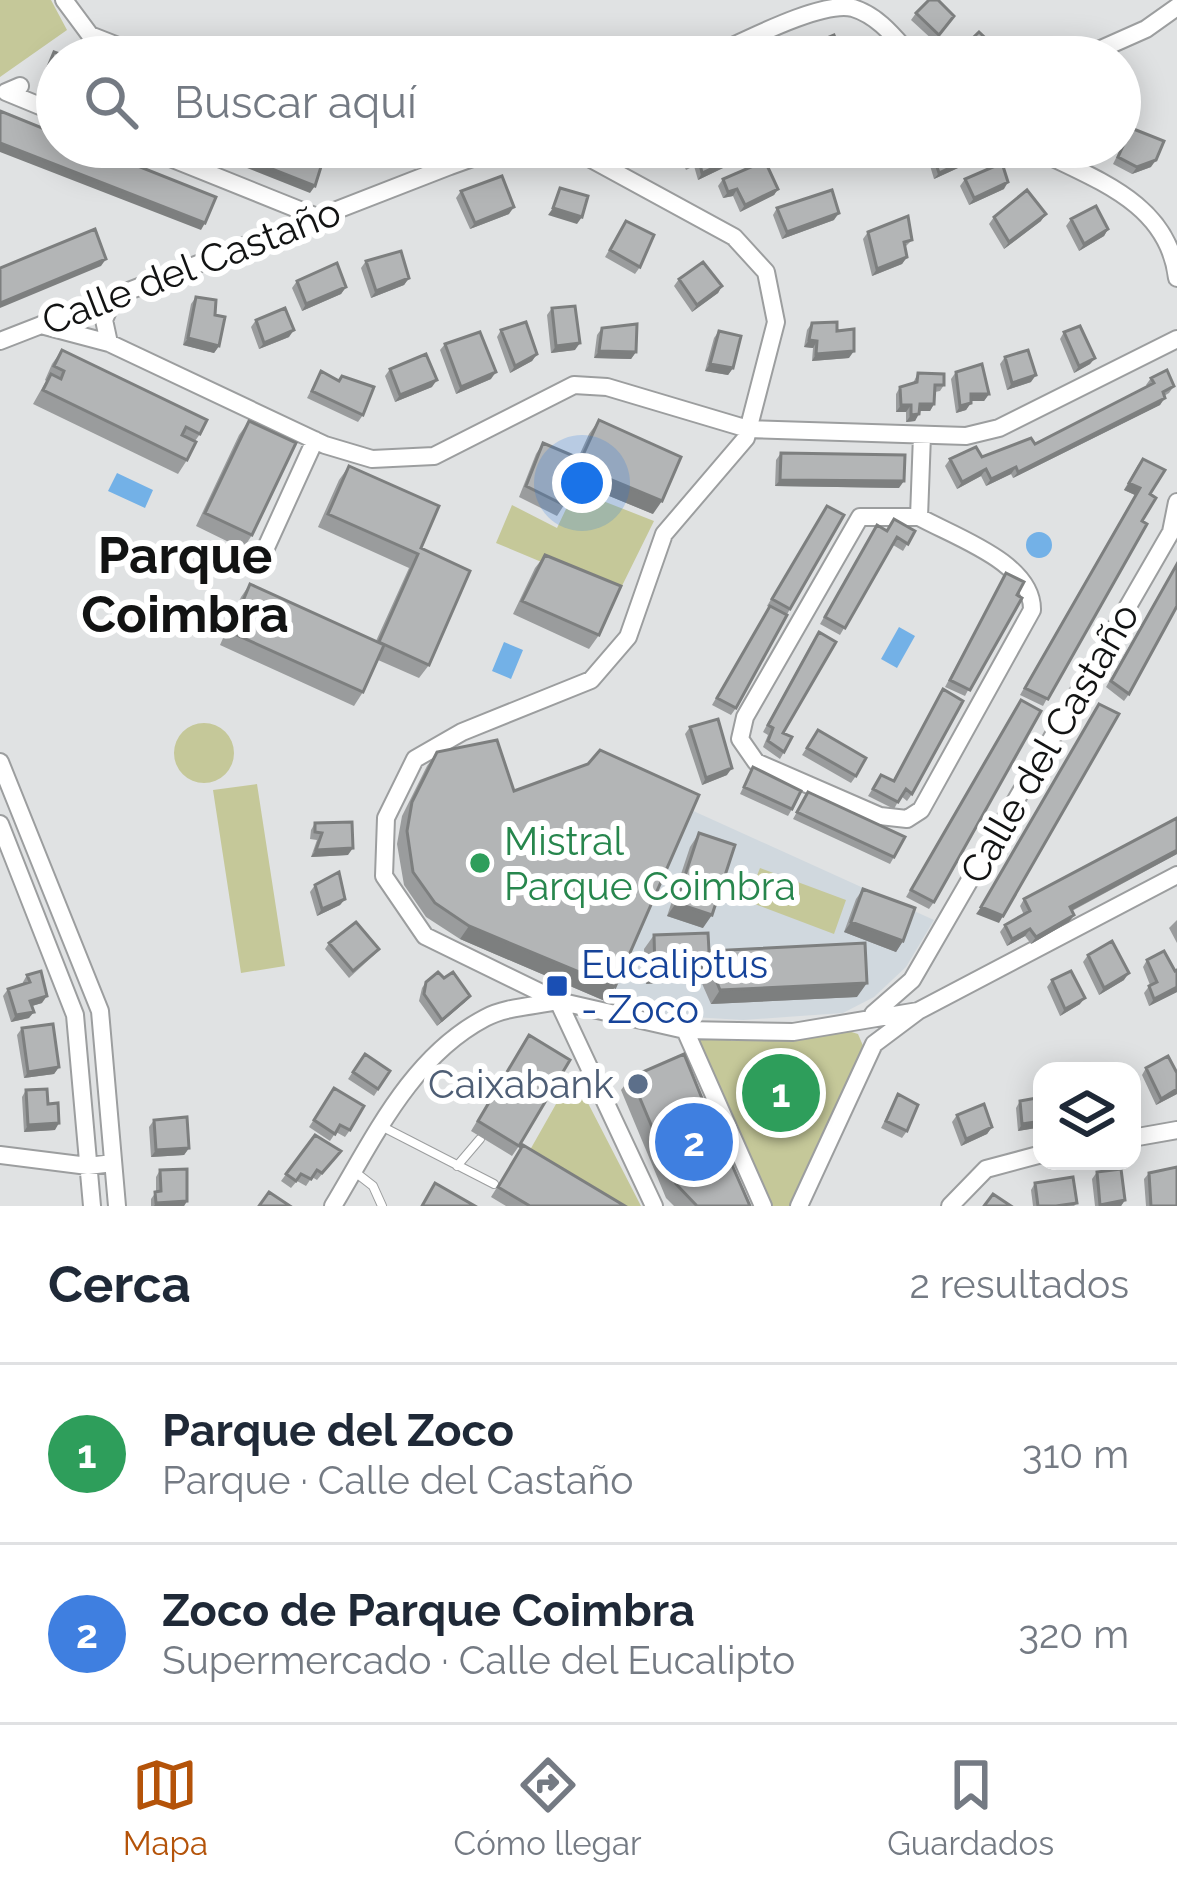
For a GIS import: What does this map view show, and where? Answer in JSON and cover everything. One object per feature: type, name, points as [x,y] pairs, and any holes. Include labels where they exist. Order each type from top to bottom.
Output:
[{"type":"street","points":[[64,0],[93,36]]},
{"type":"street","points":[[1130,36],[1177,7],[1170,0]]},
{"type":"street","points":[[760,36],[830,7],[852,8],[881,22],[893,36]]},
{"type":"street","points":[[20,86],[6,92],[36,104]]},
{"type":"street","points":[[195,168],[317,217]]},
{"type":"street","points":[[388,189],[391,168]]},
{"type":"street","name":"Calle del Castaño","points":[[0,341],[445,168]]},
{"type":"street","points":[[611,168],[734,237],[766,272],[776,322],[746,438],[664,534],[628,637],[591,680],[462,732],[415,760],[386,818],[384,876],[425,936],[558,1001],[685,1030],[793,1032],[925,1007]]},
{"type":"street","points":[[1071,168],[1123,195],[1162,226],[1177,278]]},
{"type":"street","points":[[110,343],[104,320],[114,297]]},
{"type":"street","points":[[41,326],[110,343],[315,440],[372,459],[434,456],[574,385],[607,387],[748,429],[966,436],[1000,428],[1177,339]]},
{"type":"street","points":[[919,517],[922,435]]},
{"type":"street","points":[[264,552],[315,440]]},
{"type":"street","name":"Calle del Castaño","points":[[862,1020],[912,980],[1174,532],[1177,502]]},
{"type":"street","points":[[860,517],[919,517],[1019,574],[1032,592],[1032,610],[921,811],[907,819],[880,816],[756,762],[740,739],[745,717],[860,517]]},
{"type":"street","points":[[0,762],[100,1011],[117,1206]]},
{"type":"street","points":[[0,824],[75,1015],[92,1206]]},
{"type":"street","points":[[799,1206],[874,1044],[925,1007],[1177,875]]},
{"type":"street","points":[[912,980],[925,1007]]},
{"type":"street","points":[[333,1206],[402,1092],[443,1047],[488,1016],[558,1001]]},
{"type":"street","points":[[558,1001],[654,1206]]},
{"type":"street","points":[[862,1020],[874,1044]]},
{"type":"street","points":[[685,1030],[763,1206]]},
{"type":"street","points":[[1141,1136],[1177,1130]]},
{"type":"street","points":[[0,1155],[88,1166],[113,1163]]},
{"type":"street","points":[[950,1206],[986,1169],[1033,1156]]},
{"type":"lane","points":[[381,1126],[494,1184]]},
{"type":"lane","points":[[457,1166],[480,1139]]},
{"type":"lane","points":[[354,1171],[373,1186],[382,1206]]},
{"type":"shaded area","points":[[689,809],[934,920],[906,967],[874,997],[843,1013],[743,1020],[676,1016],[605,1001]]},
{"type":"green space","points":[[0,0],[51,0],[67,30],[58,36],[36,36],[36,52],[0,77]]},
{"type":"green space","points":[[575,490],[654,521],[618,594],[496,543],[512,505],[557,528]]},
{"type":"green space","points":[[204,723],[226,731],[234,753],[226,775],[204,783],[182,775],[174,753],[182,731]]},
{"type":"green space","points":[[257,784],[285,966],[241,973],[213,790]]},
{"type":"green space","points":[[760,868],[846,900],[834,934],[747,901]]},
{"type":"green space","points":[[842,1029],[858,1034],[864,1048],[795,1206],[771,1206],[696,1039],[731,1035],[731,1041],[799,1038]]},
{"type":"green space","points":[[573,1074],[641,1206],[620,1206],[530,1150]]},
{"type":"water","points":[[117,473],[153,490],[145,508],[108,491]]},
{"type":"water","points":[[1039,532],[1052,545],[1039,558],[1026,545]]},
{"type":"water","points":[[899,627],[915,636],[897,668],[881,659]]},
{"type":"water","points":[[504,642],[523,650],[511,679],[492,671]]},
{"type":"building","points":[[929,0],[938,0],[954,16],[939,35],[916,13]]},
{"type":"building","points":[[0,111],[36,126],[36,157],[0,143]]},
{"type":"building","points":[[1141,132],[1164,141],[1156,160],[1141,166]]},
{"type":"building","points":[[64,168],[143,168],[216,197],[205,223]]},
{"type":"building","points":[[269,168],[321,168],[315,186]]},
{"type":"building","points":[[749,168],[768,168],[778,189],[745,205],[737,189],[728,192],[723,179]]},
{"type":"building","points":[[990,168],[1004,168],[1008,182],[974,198],[965,179]]},
{"type":"building","points":[[502,176],[514,207],[475,223],[461,191]]},
{"type":"building","points":[[560,188],[588,196],[582,217],[553,208]]},
{"type":"building","points":[[832,190],[839,213],[787,232],[777,208]]},
{"type":"building","points":[[1027,190],[1046,214],[1009,242],[994,217]]},
{"type":"building","points":[[1096,206],[1108,229],[1084,244],[1071,219]]},
{"type":"building","points":[[908,216],[912,240],[904,242],[907,257],[877,269],[868,232]]},
{"type":"building","points":[[626,221],[654,235],[640,267],[610,250]]},
{"type":"building","points":[[95,229],[106,259],[0,303],[0,268]]},
{"type":"building","points":[[401,251],[409,278],[376,291],[366,261]]},
{"type":"building","points":[[703,262],[722,286],[697,305],[679,279]]},
{"type":"building","points":[[337,263],[346,287],[306,304],[297,281]]},
{"type":"building","points":[[196,297],[216,300],[215,315],[225,317],[219,346],[188,338]]},
{"type":"building","points":[[575,306],[580,343],[556,346],[552,308]]},
{"type":"building","points":[[285,308],[294,330],[264,343],[256,320]]},
{"type":"building","points":[[526,322],[537,354],[515,366],[501,330]]},
{"type":"building","points":[[837,322],[837,331],[854,329],[854,351],[816,354],[817,341],[809,340],[812,323]]},
{"type":"building","points":[[637,324],[636,352],[599,351],[602,328]]},
{"type":"building","points":[[1080,326],[1095,358],[1079,366],[1064,332]]},
{"type":"building","points":[[719,331],[741,336],[733,368],[710,364]]},
{"type":"building","points":[[480,332],[496,372],[461,387],[445,344]]},
{"type":"building","points":[[62,350],[207,420],[200,434],[186,427],[182,435],[196,442],[187,460],[43,390],[51,374],[61,379],[64,371],[54,366]]},
{"type":"building","points":[[1028,350],[1036,375],[1012,383],[1005,357]]},
{"type":"building","points":[[426,354],[437,380],[400,395],[390,369]]},
{"type":"building","points":[[982,364],[989,394],[971,394],[971,403],[960,406],[956,372]]},
{"type":"building","points":[[1167,370],[1174,386],[1163,392],[1165,398],[1018,472],[1016,467],[991,479],[986,469],[962,482],[950,459],[976,447],[982,457],[1031,438],[1035,444],[1154,383],[1151,378]]},
{"type":"building","points":[[321,371],[339,381],[342,376],[374,387],[363,415],[312,391]]},
{"type":"building","points":[[918,373],[944,374],[944,385],[935,385],[934,404],[920,404],[919,414],[911,415],[911,405],[901,405],[900,387],[917,382]]},
{"type":"building","points":[[599,420],[681,457],[662,501],[578,466]]},
{"type":"building","points":[[249,421],[296,443],[252,535],[205,513]]},
{"type":"building","points":[[543,443],[581,459],[564,505],[526,486]]},
{"type":"building","points":[[781,453],[905,455],[904,481],[780,480]]},
{"type":"building","points":[[1143,459],[1165,470],[1150,494],[1156,498],[1142,521],[1147,524],[1048,699],[1025,688],[1140,488],[1129,483]]},
{"type":"building","points":[[349,466],[439,506],[421,548],[470,571],[429,665],[379,642],[418,554],[328,514]]},
{"type":"building","points":[[827,506],[844,515],[790,609],[772,599]]},
{"type":"building","points":[[894,519],[915,531],[908,544],[897,537],[845,628],[825,617],[877,525],[887,531]]},
{"type":"building","points":[[545,555],[621,586],[599,635],[522,601]]},
{"type":"building","points":[[1177,564],[1177,606],[1129,694],[1111,681]]},
{"type":"building","points":[[1006,573],[1024,582],[1017,595],[1022,598],[970,690],[950,680]]},
{"type":"building","points":[[250,584],[384,645],[363,692],[230,632]]},
{"type":"building","points":[[770,606],[787,615],[736,708],[717,698]]},
{"type":"building","points":[[819,632],[836,642],[783,733],[792,737],[784,752],[768,741],[773,728],[768,725]]},
{"type":"building","points":[[943,689],[963,701],[912,794],[906,789],[898,802],[873,789],[881,775],[894,781]]},
{"type":"building","points":[[1021,700],[1041,711],[934,902],[911,890]]},
{"type":"building","points":[[1099,704],[1119,714],[1003,916],[981,907]]},
{"type":"building","points":[[718,719],[732,768],[706,778],[690,727]]},
{"type":"building","points":[[818,730],[866,758],[856,776],[807,748]]},
{"type":"building","points":[[497,740],[514,791],[588,764],[600,750],[699,795],[615,987],[469,926],[435,903],[413,872],[407,831],[412,802],[437,752]]},
{"type":"building","points":[[753,767],[801,791],[792,809],[744,787]]},
{"type":"building","points":[[808,792],[905,837],[894,857],[797,812]]},
{"type":"building","points":[[1177,818],[1177,850],[1070,907],[1074,915],[1036,937],[1030,929],[1012,939],[1005,925],[1030,911],[1024,899]]},
{"type":"building","points":[[352,822],[353,848],[316,850],[322,833],[315,832],[315,823]]},
{"type":"building","points":[[699,833],[735,845],[712,915],[676,903]]},
{"type":"building","points":[[339,872],[345,899],[322,909],[315,885]]},
{"type":"building","points":[[863,889],[915,908],[903,941],[851,922]]},
{"type":"building","points":[[356,922],[379,949],[353,971],[329,943]]},
{"type":"building","points":[[708,933],[709,951],[865,943],[867,983],[720,990],[710,965],[655,970],[654,935]]},
{"type":"building","points":[[1112,941],[1129,973],[1104,988],[1088,955]]},
{"type":"building","points":[[1164,951],[1177,970],[1177,987],[1154,999],[1149,986],[1157,982],[1147,960]]},
{"type":"building","points":[[41,971],[47,996],[30,1001],[34,1012],[16,1015],[8,989],[30,982],[27,975]]},
{"type":"building","points":[[1071,971],[1085,998],[1065,1009],[1052,980]]},
{"type":"building","points":[[438,972],[444,978],[453,972],[470,996],[442,1020],[424,994],[426,982]]},
{"type":"building","points":[[53,1024],[59,1067],[28,1072],[22,1028]]},
{"type":"building","points":[[529,1035],[570,1060],[519,1146],[478,1121]]},
{"type":"building","points":[[365,1054],[390,1071],[378,1089],[353,1072]]},
{"type":"building","points":[[684,1054],[710,1118],[718,1115],[722,1124],[715,1126],[750,1206],[697,1206],[676,1184],[631,1077]]},
{"type":"building","points":[[1168,1056],[1177,1073],[1177,1089],[1161,1099],[1146,1068]]},
{"type":"building","points":[[334,1088],[364,1106],[350,1130],[340,1125],[335,1134],[314,1120]]},
{"type":"building","points":[[47,1089],[48,1104],[58,1103],[59,1123],[28,1125],[26,1090]]},
{"type":"building","points":[[898,1094],[918,1105],[907,1131],[886,1121]]},
{"type":"building","points":[[1033,1099],[1033,1122],[1022,1124],[1020,1101]]},
{"type":"building","points":[[984,1104],[992,1127],[966,1139],[957,1115]]},
{"type":"building","points":[[187,1117],[189,1148],[156,1150],[154,1120]]},
{"type":"building","points":[[315,1135],[341,1151],[322,1173],[317,1170],[311,1179],[301,1174],[296,1181],[286,1174]]},
{"type":"building","points":[[523,1145],[625,1206],[530,1206],[498,1187]]},
{"type":"building","points":[[1177,1167],[1177,1206],[1151,1206],[1149,1173]]},
{"type":"building","points":[[187,1169],[187,1201],[156,1203],[160,1170]]},
{"type":"building","points":[[1121,1170],[1125,1200],[1100,1205],[1097,1172]]},
{"type":"building","points":[[1073,1177],[1077,1203],[1038,1206],[1035,1183]]},
{"type":"building","points":[[435,1183],[475,1206],[422,1206]]},
{"type":"building","points":[[269,1192],[290,1206],[259,1206]]},
{"type":"building","points":[[993,1194],[1011,1206],[984,1206]]},
{"type":"place","name":"Mistral Parque Coimbra","points":[[480,863]]},
{"type":"place","name":"Eucaliptus - Zoco","points":[[557,986]]},
{"type":"place","name":"Caixabank","points":[[638,1084]]},
{"type":"place","name":"Parque del Zoco","points":[[781,1093]]},
{"type":"place","name":"Zoco de Parque Coimbra","points":[[694,1142]]},
{"type":"district","name":"Parque Coimbra","points":[[185,584]]}]
